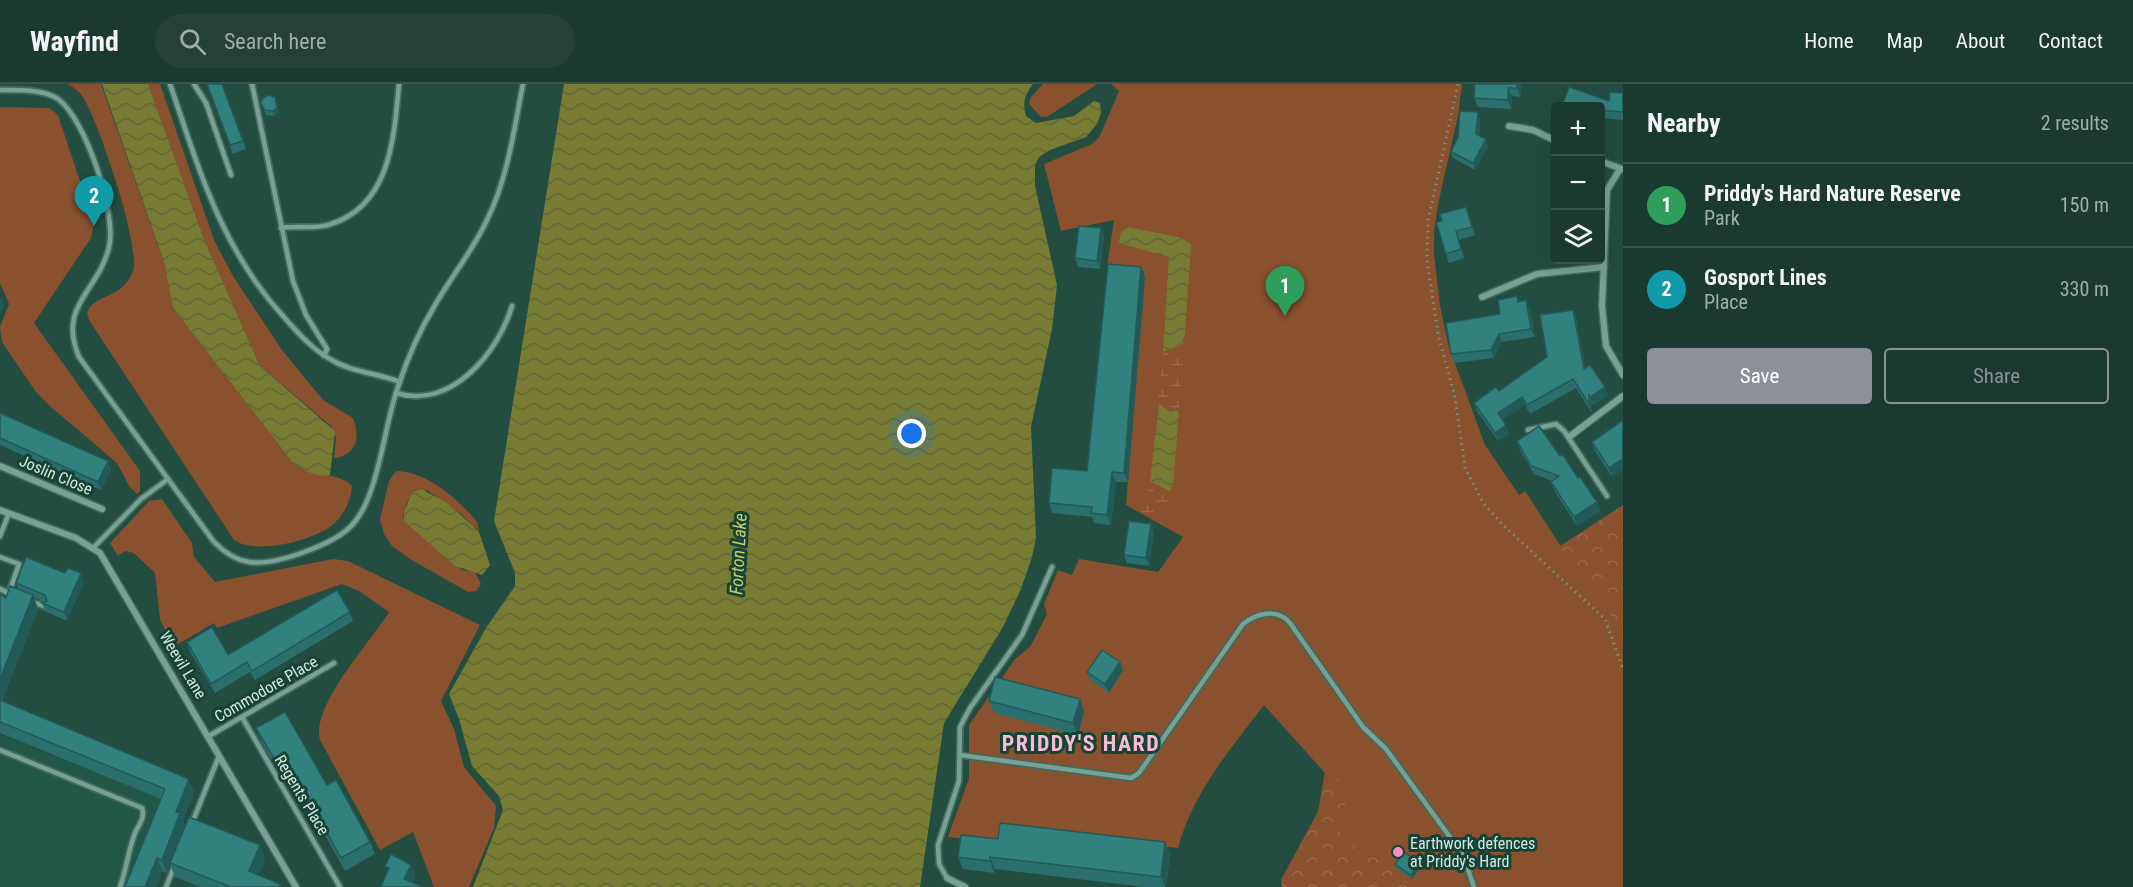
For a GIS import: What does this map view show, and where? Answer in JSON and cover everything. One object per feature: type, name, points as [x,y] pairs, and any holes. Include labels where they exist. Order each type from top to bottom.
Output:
[{"type":"street","points":[[1509,126],[1533,130],[1551,139]]},
{"type":"street","points":[[1605,163],[1621,169],[1607,190],[1602,306],[1606,346],[1623,375]]},
{"type":"street","points":[[1482,297],[1537,274],[1604,267]]},
{"type":"street","points":[[1569,437],[1623,396]]},
{"type":"street","name":"Joslin Close","points":[[0,466],[102,509]]},
{"type":"street","points":[[0,510],[94,547]]},
{"type":"street","name":"Weevil Lane","points":[[94,547],[106,561],[296,887]]},
{"type":"street","points":[[947,878],[965,887]]},
{"type":"lane","points":[[170,84],[202,178],[230,244],[273,305],[324,356],[351,368],[400,382]]},
{"type":"lane","points":[[194,84],[206,103],[231,175]]},
{"type":"lane","points":[[252,84],[280,228],[296,289],[306,315],[327,349],[324,356]]},
{"type":"lane","points":[[280,228],[331,224],[350,215],[373,194],[391,152],[399,84]]},
{"type":"lane","points":[[0,90],[39,93],[56,98],[71,113],[84,133],[105,198],[111,235],[106,257],[76,307],[72,326],[74,343],[86,369],[214,542],[225,552],[240,560],[263,562],[327,543],[349,529],[362,512],[396,393],[429,314],[481,233],[496,200],[523,84]]},
{"type":"lane","points":[[396,393],[408,396],[430,394],[458,382],[486,356],[498,340],[512,306]]},
{"type":"lane","points":[[1528,430],[1556,424],[1569,437],[1607,496]]},
{"type":"lane","points":[[94,547],[141,499],[168,479]]},
{"type":"lane","points":[[0,536],[9,513]]},
{"type":"lane","points":[[0,557],[19,564],[9,593]]},
{"type":"lane","points":[[947,878],[939,864],[938,845],[958,790],[960,727],[963,718],[1022,635],[1052,567]]},
{"type":"lane","points":[[0,589],[18,597]]},
{"type":"lane","points":[[27,600],[46,607]]},
{"type":"lane","points":[[960,755],[1131,778],[1139,773],[1243,624],[1266,614],[1280,615],[1290,623],[1363,727],[1386,749],[1463,855],[1474,887]]},
{"type":"lane","name":"Commodore Place","points":[[209,736],[334,663]]},
{"type":"lane","name":"Regents Place","points":[[242,717],[340,887]]},
{"type":"lane","points":[[0,750],[142,808],[143,816],[131,844],[127,867],[120,887]]},
{"type":"lane","points":[[189,832],[220,754]]},
{"type":"lane","points":[[166,887],[180,854]]},
{"type":"path","points":[[1458,84],[1428,221],[1427,260],[1438,334],[1455,397],[1466,468],[1485,504],[1504,526],[1605,619],[1623,669]]},
{"type":"shaded area","points":[[0,734],[68,762],[75,744],[194,792],[156,887],[0,887]]},
{"type":"green space","points":[[67,84],[101,84],[164,262],[173,308],[293,463],[342,479],[352,486],[343,513],[336,522],[322,532],[297,541],[269,546],[243,544],[234,540],[89,320],[87,312],[91,306],[123,287],[133,271],[134,258],[125,212],[91,112],[77,90]]},
{"type":"green space","points":[[148,84],[160,84],[214,240],[233,276],[282,350],[323,400],[353,418],[356,432],[355,444],[347,454],[334,458],[336,438],[331,426],[260,366],[204,239]]},
{"type":"green space","points":[[1043,84],[1097,84],[1047,117],[1041,117],[1029,104],[1031,97]]},
{"type":"green space","points":[[1111,84],[1462,84],[1458,116],[1434,231],[1434,254],[1440,305],[1448,344],[1485,445],[1519,495],[1525,491],[1560,545],[1609,610],[1623,654],[1623,887],[1282,887],[1281,880],[1318,812],[1325,773],[1264,705],[1203,790],[1193,808],[1178,848],[1002,830],[1000,843],[948,837],[969,778],[969,725],[1015,659],[1030,647],[1047,614],[1044,604],[1058,570],[1072,575],[1079,559],[1158,572],[1183,537],[1126,505],[1144,271],[1107,267],[1114,220],[1061,231],[1044,164],[1092,144],[1099,138],[1119,91]]},
{"type":"green space","points":[[0,107],[49,108],[58,115],[94,223],[91,238],[34,323],[140,471],[140,491],[137,494],[129,486],[117,463],[36,392],[2,342],[0,327],[9,304],[0,283]]},
{"type":"green space","points":[[1185,334],[1179,414],[1178,411],[1169,411],[1163,405],[1156,414],[1163,352],[1179,346]]},
{"type":"green space","points":[[396,471],[408,472],[431,481],[452,496],[477,522],[479,531],[461,514],[427,490],[408,500],[403,517],[462,570],[475,572],[481,584],[476,591],[468,592],[410,559],[392,546],[384,534],[380,519],[389,481]]},
{"type":"green space","points":[[1150,481],[1166,491],[1173,485],[1167,507],[1155,519],[1136,508],[1147,500]]},
{"type":"green space","points":[[162,499],[192,543],[194,557],[215,582],[333,559],[348,561],[480,625],[441,701],[454,729],[464,767],[496,806],[494,828],[469,887],[434,887],[413,832],[380,850],[320,740],[324,709],[333,692],[389,612],[359,591],[342,584],[217,628],[214,623],[173,647],[160,619],[155,573],[134,553],[125,551],[118,556],[110,543],[149,501]]},
{"type":"green space","points":[[1623,505],[1623,654],[1609,610],[1560,546]]},
{"type":"green space","points":[[1325,773],[1345,783],[1350,789],[1340,823],[1340,835],[1420,887],[1282,887],[1281,880],[1318,812]]},
{"type":"water","points":[[102,84],[148,84],[204,239],[260,366],[335,431],[330,475],[325,476],[306,471],[293,463],[173,308],[164,262]]},
{"type":"water","name":"Forton Lake","points":[[564,84],[1033,84],[1026,95],[1024,107],[1026,116],[1036,123],[1074,116],[1094,101],[1100,103],[1101,113],[1097,124],[1086,137],[1050,150],[1039,157],[1035,165],[1035,186],[1057,285],[1052,329],[1031,427],[1036,538],[1021,589],[1003,627],[944,723],[920,887],[473,887],[503,810],[499,796],[472,766],[459,719],[449,694],[486,628],[515,586],[515,573],[494,521]]},
{"type":"water","points":[[1127,227],[1183,238],[1191,244],[1185,334],[1181,345],[1163,352],[1169,257],[1119,243],[1121,232]]},
{"type":"water","points":[[1159,404],[1170,412],[1177,410],[1179,414],[1173,485],[1169,491],[1150,481]]},
{"type":"water","points":[[421,489],[446,502],[479,532],[490,565],[482,575],[455,566],[404,521],[404,512],[412,493]]},
{"type":"building","points":[[207,84],[222,84],[243,141],[230,145]]},
{"type":"building","points":[[1475,84],[1517,84],[1517,88],[1508,88],[1508,100],[1474,98]]},
{"type":"building","points":[[1569,87],[1609,101],[1610,92],[1623,93],[1623,112],[1605,110],[1605,102],[1563,102]]},
{"type":"building","points":[[268,95],[275,97],[277,108],[273,111],[265,110],[261,103]]},
{"type":"building","points":[[1460,111],[1478,112],[1476,134],[1486,139],[1473,163],[1451,152],[1458,137]]},
{"type":"building","points":[[1466,207],[1472,227],[1456,231],[1461,249],[1446,254],[1436,222],[1442,221],[1440,214]]},
{"type":"building","points":[[1079,226],[1101,228],[1097,261],[1075,258]]},
{"type":"building","points":[[1108,264],[1141,267],[1124,473],[1112,472],[1107,515],[1091,513],[1092,507],[1049,503],[1052,468],[1087,471]]},
{"type":"building","points":[[1517,296],[1518,302],[1526,300],[1531,329],[1499,334],[1491,350],[1451,354],[1446,323],[1500,314],[1498,300]]},
{"type":"building","points":[[1573,310],[1584,369],[1590,365],[1605,387],[1590,397],[1589,394],[1589,404],[1573,379],[1527,405],[1522,397],[1498,413],[1506,425],[1495,433],[1474,403],[1496,387],[1499,391],[1547,357],[1540,315]]},
{"type":"building","points":[[0,413],[108,461],[98,482],[0,438]]},
{"type":"building","points":[[1623,420],[1623,459],[1609,468],[1592,442]]},
{"type":"building","points":[[1539,426],[1597,502],[1574,517],[1551,482],[1559,476],[1531,466],[1517,441]]},
{"type":"building","points":[[1129,521],[1151,524],[1146,558],[1124,555]]},
{"type":"building","points":[[26,557],[65,573],[68,568],[81,573],[64,612],[42,603],[47,601],[45,595],[16,583]]},
{"type":"building","points":[[10,586],[33,595],[0,679],[0,595],[6,598]]},
{"type":"building","points":[[337,590],[350,612],[252,671],[247,662],[211,684],[187,642],[212,627],[228,655]]},
{"type":"building","points":[[1102,650],[1120,662],[1105,684],[1087,672]]},
{"type":"building","points":[[995,677],[1080,699],[1073,723],[989,701]]},
{"type":"building","points":[[0,700],[189,779],[176,812],[180,813],[162,860],[157,858],[145,887],[125,887],[165,789],[0,722]]},
{"type":"building","points":[[285,712],[327,785],[336,780],[370,842],[341,858],[299,782],[291,787],[256,728]]},
{"type":"building","points":[[189,817],[260,845],[249,871],[280,884],[279,887],[231,887],[170,863]]},
{"type":"building","points":[[1000,823],[1165,842],[1161,877],[990,857],[990,861],[958,857],[961,835],[998,839]]},
{"type":"building","points":[[1404,852],[1419,863],[1411,875],[1395,864]]},
{"type":"building","points":[[391,854],[411,865],[404,879],[423,887],[381,887],[389,868],[385,866]]},
{"type":"place","name":"Gosport Lines","points":[[94,226]]},
{"type":"place","name":"Priddy's Hard Nature Reserve","points":[[1285,316]]},
{"type":"place","name":"Earthwork defences at Priddy's Hard","points":[[1398,852]]},
{"type":"district","name":"PRIDDY'S HARD","points":[[1081,743]]}]
